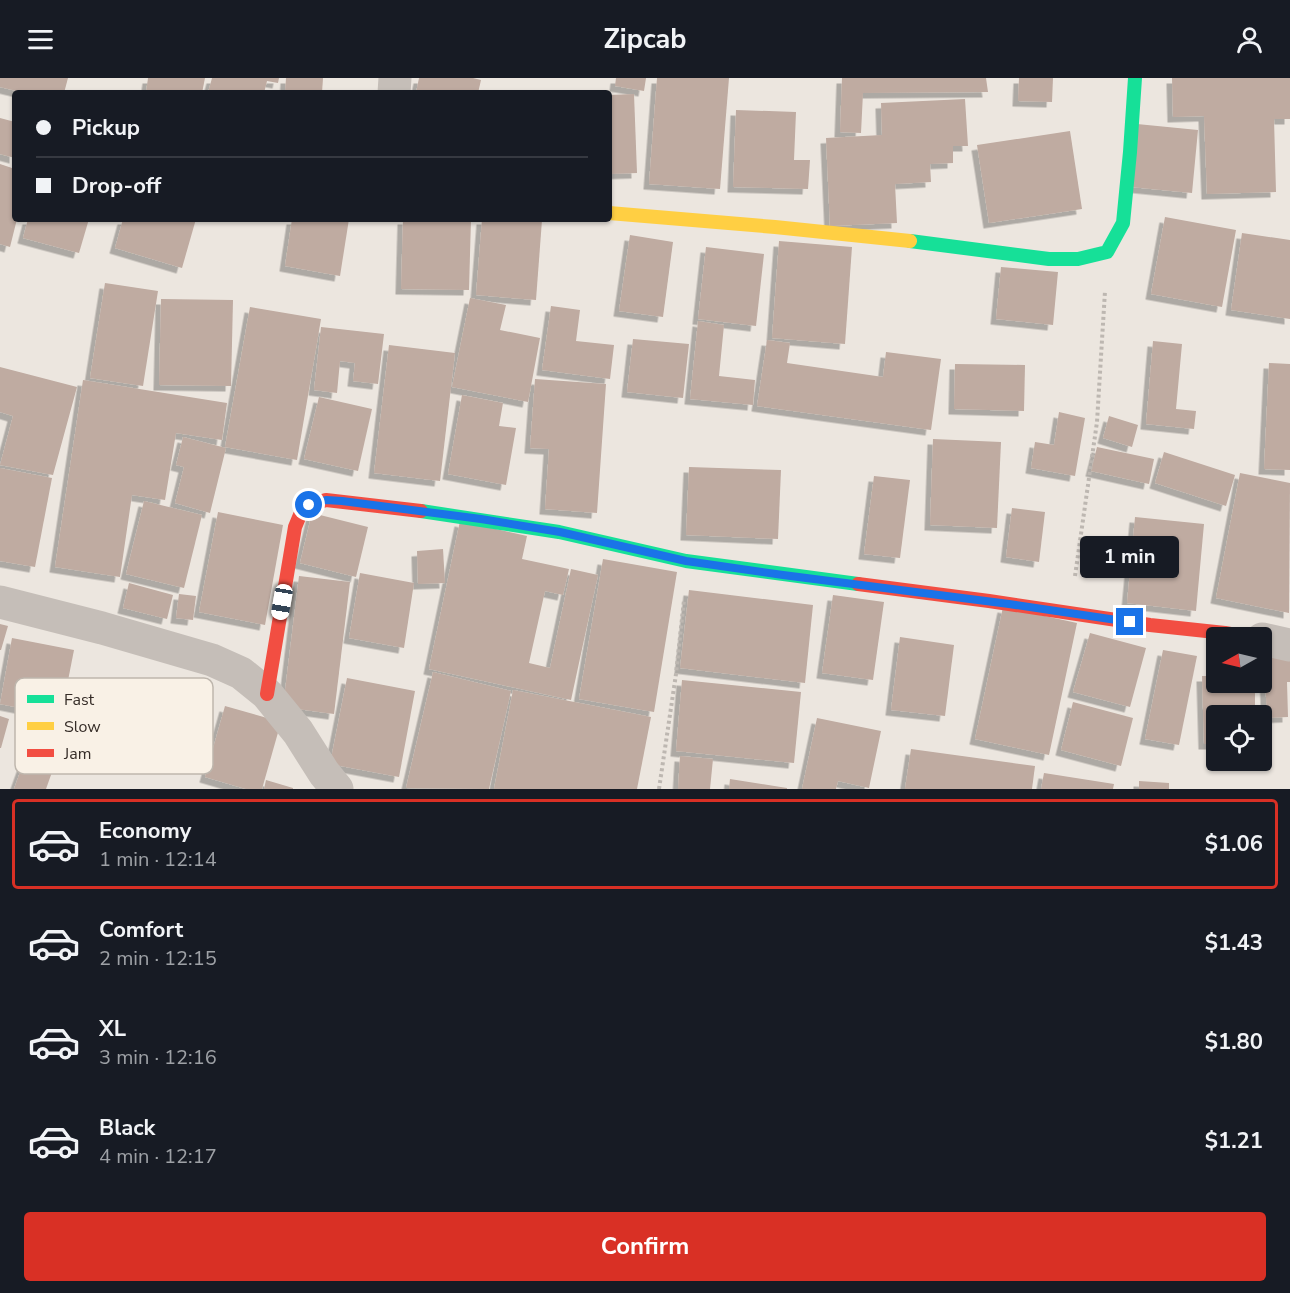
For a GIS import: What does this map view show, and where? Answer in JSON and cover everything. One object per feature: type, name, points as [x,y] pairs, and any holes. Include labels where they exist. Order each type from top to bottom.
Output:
[{"type":"street","points":[[612,213],[888,238],[1049,259],[1078,259],[1107,252],[1123,223],[1135,78]]},
{"type":"street","points":[[267,694],[295,527],[301,512],[309,505],[326,500],[481,519],[560,532],[686,561],[1206,631]]},
{"type":"street","points":[[0,602],[102,628],[212,660],[241,673],[267,694],[298,732],[337,789]]},
{"type":"street","points":[[1272,641],[1290,645]]},
{"type":"path","points":[[1070,612],[1097,422],[1107,252]]},
{"type":"path","points":[[658,789],[676,674],[686,561]]},
{"type":"building","points":[[0,78],[68,78],[65,90],[12,90],[0,87]]},
{"type":"building","points":[[148,78],[205,78],[203,90],[146,90]]},
{"type":"building","points":[[212,78],[279,78],[278,83],[267,81],[265,90],[209,90]]},
{"type":"building","points":[[286,78],[323,78],[322,90],[285,90]]},
{"type":"building","points":[[419,78],[481,80],[479,90],[417,90]]},
{"type":"building","points":[[616,78],[646,78],[644,91],[615,86]]},
{"type":"building","points":[[657,78],[729,78],[720,189],[649,184]]},
{"type":"building","points":[[842,78],[986,78],[988,92],[863,93],[861,133],[840,132]]},
{"type":"building","points":[[1019,78],[1053,78],[1052,102],[1018,101]]},
{"type":"building","points":[[1172,78],[1290,78],[1290,119],[1274,119],[1276,192],[1207,194],[1204,116],[1173,117]]},
{"type":"building","points":[[634,94],[637,173],[612,174],[612,95]]},
{"type":"building","points":[[965,99],[968,146],[953,146],[953,163],[930,164],[931,182],[895,184],[897,223],[830,226],[826,138],[882,135],[881,103]]},
{"type":"building","points":[[736,110],[796,112],[794,160],[810,160],[808,189],[733,187]]},
{"type":"building","points":[[0,118],[12,121],[12,157],[0,154]]},
{"type":"building","points":[[1137,124],[1198,130],[1192,193],[1131,187]]},
{"type":"building","points":[[1070,131],[1082,209],[989,223],[977,145]]},
{"type":"building","points":[[0,164],[12,168],[12,222],[16,222],[10,247],[0,244]]},
{"type":"building","points":[[1165,217],[1236,230],[1222,307],[1151,294]]},
{"type":"building","points":[[27,222],[88,222],[79,253],[23,238]]},
{"type":"building","points":[[122,222],[195,222],[182,268],[115,248]]},
{"type":"building","points":[[292,222],[349,222],[340,276],[285,266]]},
{"type":"building","points":[[403,222],[471,222],[469,290],[401,289]]},
{"type":"building","points":[[482,222],[542,222],[536,300],[476,295]]},
{"type":"building","points":[[1242,233],[1290,240],[1290,319],[1231,310]]},
{"type":"building","points":[[630,235],[673,242],[663,317],[619,311]]},
{"type":"building","points":[[779,241],[852,247],[845,344],[772,338]]},
{"type":"building","points":[[706,247],[764,254],[756,326],[698,319]]},
{"type":"building","points":[[1001,267],[1058,272],[1053,325],[996,319]]},
{"type":"building","points":[[105,283],[158,291],[143,386],[90,378]]},
{"type":"building","points":[[470,298],[506,305],[500,330],[540,338],[528,402],[452,387]]},
{"type":"building","points":[[161,299],[233,300],[231,386],[159,385]]},
{"type":"building","points":[[551,306],[580,310],[576,341],[614,345],[610,379],[542,370]]},
{"type":"building","points":[[250,307],[321,319],[297,460],[225,447]]},
{"type":"building","points":[[698,321],[724,325],[719,376],[755,380],[753,405],[690,399]]},
{"type":"building","points":[[321,327],[384,334],[378,384],[353,381],[355,363],[340,361],[337,393],[314,390]]},
{"type":"building","points":[[633,339],[689,344],[683,398],[627,392]]},
{"type":"building","points":[[767,340],[790,343],[787,363],[883,377],[886,352],[941,359],[931,430],[757,406]]},
{"type":"building","points":[[1153,341],[1182,344],[1176,409],[1196,411],[1194,429],[1146,424]]},
{"type":"building","points":[[389,345],[455,353],[440,481],[374,473]]},
{"type":"building","points":[[1269,363],[1290,364],[1290,470],[1264,469]]},
{"type":"building","points":[[955,364],[1025,365],[1024,411],[954,409]]},
{"type":"building","points":[[0,367],[77,387],[53,475],[0,465],[13,416],[0,412]]},
{"type":"building","points":[[535,379],[606,384],[597,513],[545,509],[549,449],[530,448]]},
{"type":"building","points":[[83,380],[227,403],[222,440],[176,433],[165,500],[132,495],[120,577],[55,567]]},
{"type":"building","points":[[462,395],[503,403],[499,426],[516,428],[506,485],[448,474]]},
{"type":"building","points":[[319,397],[372,409],[358,471],[304,459]]},
{"type":"building","points":[[1059,412],[1085,418],[1075,476],[1031,468],[1035,442],[1054,445]]},
{"type":"building","points":[[1109,416],[1138,425],[1132,447],[1103,438]]},
{"type":"building","points":[[183,437],[226,448],[210,513],[175,503],[184,467],[176,465]]},
{"type":"building","points":[[933,439],[1001,442],[997,528],[930,525]]},
{"type":"building","points":[[1097,447],[1154,459],[1149,484],[1091,471]]},
{"type":"building","points":[[1164,452],[1235,475],[1226,506],[1155,483]]},
{"type":"building","points":[[689,467],[781,470],[778,539],[686,535]]},
{"type":"building","points":[[0,468],[52,478],[35,567],[0,561]]},
{"type":"building","points":[[1240,473],[1290,483],[1289,613],[1216,598]]},
{"type":"building","points":[[874,476],[910,480],[900,558],[864,554]]},
{"type":"building","points":[[144,501],[202,515],[184,588],[126,574]]},
{"type":"building","points":[[1012,508],[1045,512],[1039,562],[1006,557]]},
{"type":"building","points":[[218,512],[283,525],[265,625],[199,612]]},
{"type":"building","points":[[312,513],[368,527],[356,577],[300,563]]},
{"type":"building","points":[[1135,517],[1204,524],[1196,611],[1127,603]]},
{"type":"building","points":[[460,521],[527,536],[522,559],[569,569],[563,595],[545,591],[529,663],[550,668],[571,569],[598,575],[571,700],[429,669]]},
{"type":"building","points":[[443,549],[445,583],[418,584],[417,551]]},
{"type":"building","points":[[603,559],[677,572],[654,712],[579,699]]},
{"type":"building","points":[[360,573],[414,583],[404,648],[349,638]]},
{"type":"building","points":[[299,576],[350,582],[334,714],[283,707]]},
{"type":"building","points":[[129,583],[173,595],[167,619],[123,608]]},
{"type":"building","points":[[689,590],[813,605],[805,683],[680,668]]},
{"type":"building","points":[[179,594],[196,596],[193,620],[176,618]]},
{"type":"building","points":[[833,595],[884,602],[873,680],[822,673]]},
{"type":"building","points":[[1003,607],[1077,623],[1049,755],[975,739]]},
{"type":"building","points":[[0,624],[8,626],[1,650],[0,650]]},
{"type":"building","points":[[1090,633],[1146,648],[1130,707],[1073,692]]},
{"type":"building","points":[[900,637],[954,645],[945,716],[891,710]]},
{"type":"building","points":[[12,638],[74,650],[68,678],[15,678],[15,707],[0,704]]},
{"type":"building","points":[[1163,650],[1197,656],[1179,745],[1145,739]]},
{"type":"building","points":[[1290,654],[1290,682],[1287,682],[1288,717],[1272,718],[1272,705],[1266,705],[1266,693],[1272,693],[1272,655]]},
{"type":"building","points":[[433,672],[511,691],[489,789],[406,788]]},
{"type":"building","points":[[1202,676],[1206,676],[1206,693],[1255,693],[1255,705],[1206,705],[1206,744],[1204,744]]},
{"type":"building","points":[[347,678],[415,691],[399,777],[330,764]]},
{"type":"building","points":[[682,680],[801,692],[794,763],[676,751]]},
{"type":"building","points":[[513,690],[651,717],[637,789],[494,789]]},
{"type":"building","points":[[1073,702],[1133,718],[1121,766],[1061,750]]},
{"type":"building","points":[[225,706],[281,722],[262,789],[246,789],[205,777],[206,774],[213,774],[213,749]]},
{"type":"building","points":[[0,716],[9,719],[1,748],[0,748]]},
{"type":"building","points":[[817,718],[881,731],[869,788],[838,781],[836,789],[802,789]]},
{"type":"building","points":[[911,749],[1035,766],[1032,789],[905,789]]},
{"type":"building","points":[[680,756],[713,759],[710,789],[678,789]]},
{"type":"building","points":[[1044,773],[1114,784],[1113,789],[1041,789]]},
{"type":"building","points":[[19,774],[51,774],[46,789],[14,789]]},
{"type":"building","points":[[730,779],[787,788],[787,789],[729,789]]},
{"type":"building","points":[[266,780],[293,788],[293,789],[264,789]]},
{"type":"building","points":[[1139,781],[1169,783],[1169,789],[1139,789]]},
{"type":"traffic: fast","points":[[910,241],[1049,259],[1078,259],[1107,252],[1123,223],[1135,78]]},
{"type":"traffic: fast","points":[[421,511],[559,532],[686,561],[858,584]]},
{"type":"traffic: slow","points":[[612,213],[910,241]]},
{"type":"traffic: jam","points":[[267,694],[295,527],[300,515],[306,508],[326,500],[421,511]]},
{"type":"traffic: jam","points":[[858,584],[1206,631]]},
{"type":"route","points":[[309,505],[326,500],[342,501],[481,519],[560,532],[686,561],[1130,622]]}]
